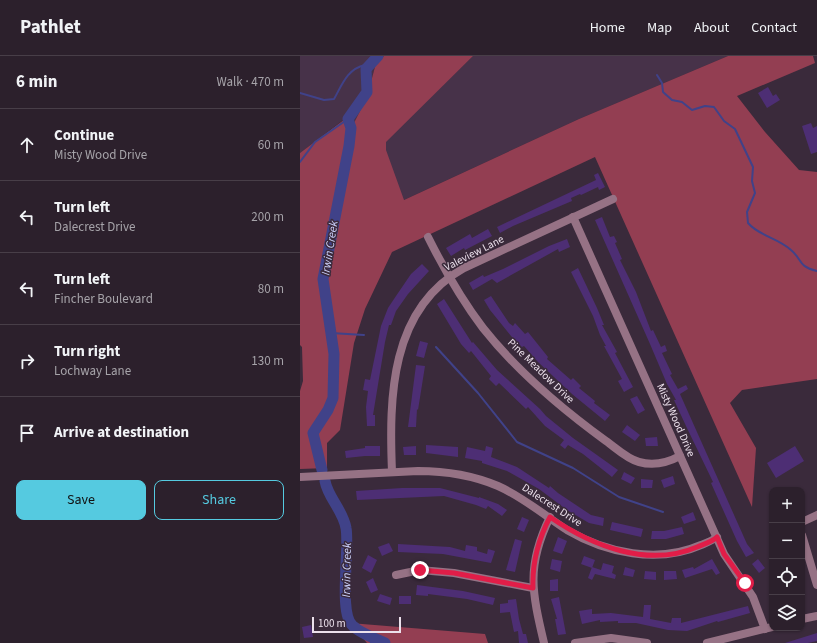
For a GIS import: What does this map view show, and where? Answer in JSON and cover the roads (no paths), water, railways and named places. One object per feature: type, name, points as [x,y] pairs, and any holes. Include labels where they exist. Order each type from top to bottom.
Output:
[{"type":"street","name":"Valeview Lane","points":[[392,472],[392,413],[403,341],[418,310],[433,291],[449,277],[464,268],[613,199]]},
{"type":"street","name":"Misty Wood Drive","points":[[573,217],[724,554],[753,597],[768,628]]},
{"type":"street","name":"Pine Meadow Drive","points":[[428,237],[449,277],[479,322],[506,353],[553,399],[626,456],[639,462],[657,464],[665,463],[680,456]]},
{"type":"street","name":"Dalecrest Drive","points":[[300,477],[436,471],[470,477],[511,492],[567,529],[597,544],[646,555],[678,554],[717,537]]},
{"type":"street","points":[[805,521],[817,515]]},
{"type":"street","points":[[544,643],[533,588],[533,567],[537,549],[550,517]]},
{"type":"street","points":[[805,545],[817,585]]},
{"type":"street","points":[[396,575],[426,570],[467,575],[533,588]]},
{"type":"street","points":[[805,618],[817,616]]},
{"type":"street","points":[[707,643],[768,628]]},
{"type":"street","points":[[575,643],[611,638],[647,643]]},
{"type":"waterway","name":"Irwin Creek","points":[[322,470],[313,433],[328,410],[333,398],[334,354],[323,279],[349,146],[351,128],[348,119],[367,92],[366,69],[378,56]]},
{"type":"waterway","points":[[300,93],[324,100],[334,99],[349,74],[365,65],[366,69]]},
{"type":"waterway","points":[[657,75],[662,83],[663,92],[672,100],[682,102],[692,110],[705,106],[714,107],[724,121],[735,129],[753,167],[752,181],[755,193],[747,212],[748,223],[758,231],[786,246],[795,254],[803,265],[817,271]]},
{"type":"waterway","points":[[300,162],[315,142],[348,119]]},
{"type":"waterway","points":[[331,333],[364,335]]},
{"type":"waterway","points":[[436,347],[478,393],[517,442],[573,468],[619,497],[663,512]]},
{"type":"waterway","name":"Irwin Creek","points":[[325,481],[329,493],[342,515],[346,528],[345,595],[346,609],[349,619],[353,626],[360,631],[385,643]]},
{"type":"waterway","name":"Irwin Creek","points":[[370,636],[371,643]]}]
